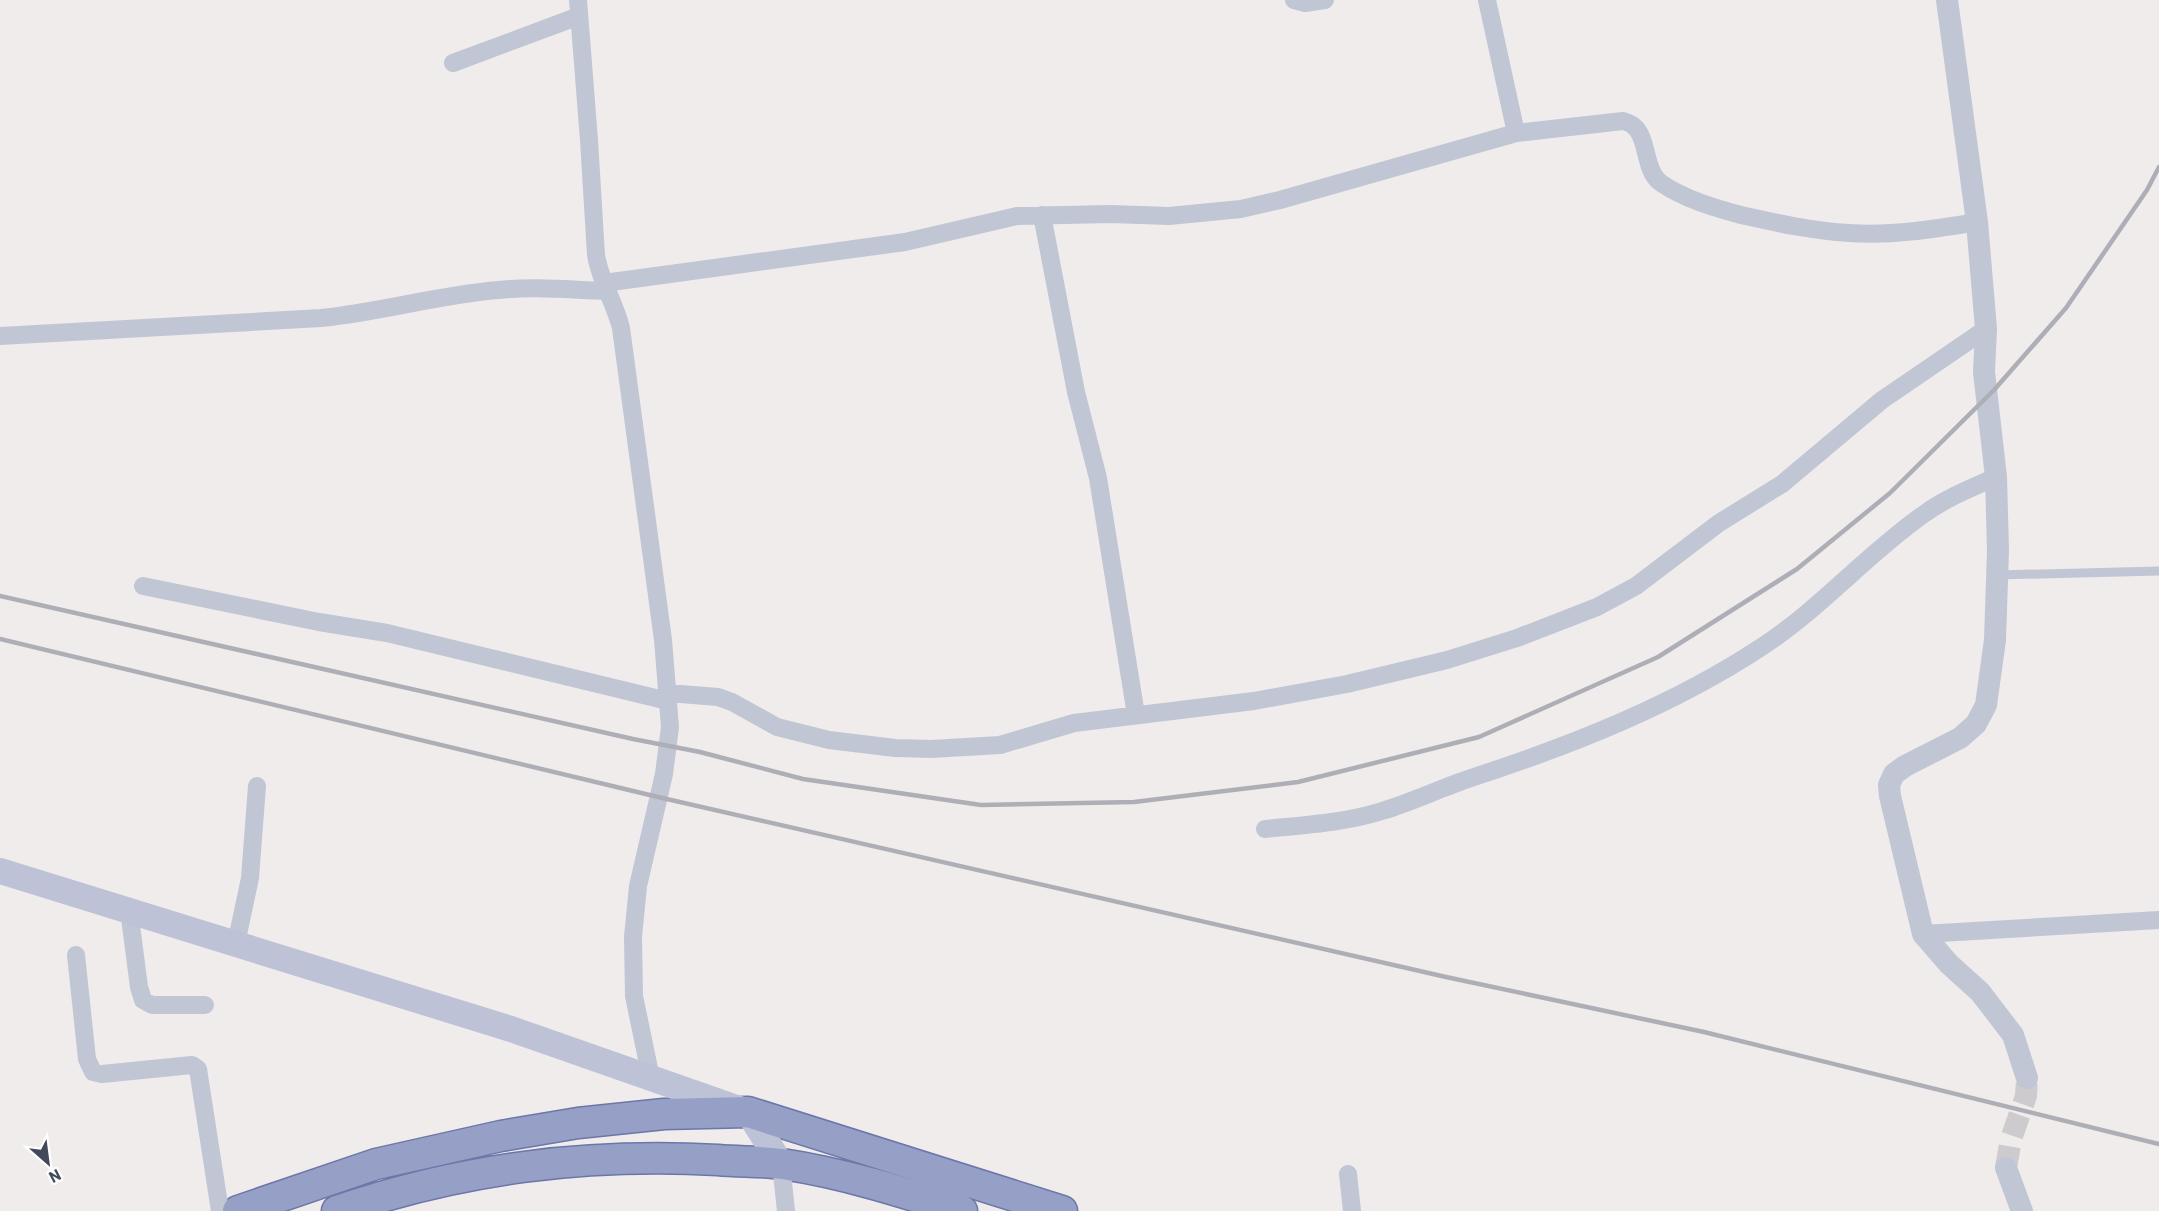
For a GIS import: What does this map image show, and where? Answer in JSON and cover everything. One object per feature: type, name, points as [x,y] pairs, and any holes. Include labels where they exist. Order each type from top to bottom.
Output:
[{"type":"highway","points":[[238,1211],[376,1164],[501,1136],[578,1123],[664,1114],[748,1112],[1062,1211]]},
{"type":"highway","points":[[338,1211],[384,1195],[507,1168],[581,1160],[660,1157],[781,1164],[879,1185],[962,1211]]},
{"type":"main road","points":[[0,871],[511,1029],[748,1112],[781,1164]]},
{"type":"street","points":[[1294,0],[1305,3],[1325,0]]},
{"type":"street","points":[[1487,0],[1516,134]]},
{"type":"street","points":[[1947,0],[1977,222],[1986,329],[1984,372],[1996,477],[1995,640],[1986,705],[1976,724],[1960,738],[1905,766],[1894,774],[1889,785],[1923,934],[1948,964],[1980,992],[2013,1035],[2028,1078]]},
{"type":"street","points":[[453,63],[578,8],[596,255],[598,269],[621,328],[663,640],[668,697],[670,727],[664,774],[638,886],[633,937],[634,996],[651,1078]]},
{"type":"street","points":[[0,336],[321,318],[507,289],[606,287],[906,242],[1017,216],[1169,216],[1241,208],[1280,200],[1516,134],[1623,121],[1630,122],[1640,134],[1650,168],[1659,182],[1715,208],[1781,224],[1850,233],[1937,229],[1977,222]]},
{"type":"street","points":[[1042,215],[1076,392],[1098,478],[1136,715]]},
{"type":"street","points":[[143,586],[288,616],[387,633],[668,697],[718,697],[732,702],[777,727],[804,735],[859,745],[895,748],[931,749],[1000,745],[1074,723],[1254,701],[1358,681],[1477,651],[1597,607],[1636,586],[1719,523],[1782,484],[1882,400],[1986,329]]},
{"type":"street","points":[[1265,829],[1317,824],[1380,812],[1590,735],[1657,706],[1763,646],[1800,618],[1895,535],[1926,512],[1996,477]]},
{"type":"street","points":[[236,944],[250,878],[256,786]]},
{"type":"street","points":[[129,910],[139,987],[143,1000],[152,1005],[205,1005]]},
{"type":"street","points":[[1923,934],[2159,920]]},
{"type":"street","points":[[76,955],[87,1059],[93,1072],[102,1074],[192,1065],[198,1069],[220,1211]]},
{"type":"street","points":[[781,1164],[786,1211]]},
{"type":"street","points":[[2006,1168],[2022,1211]]},
{"type":"street","points":[[1348,1174],[1352,1211]]},
{"type":"lane","points":[[1997,575],[2159,571]]},
{"type":"tunnel","points":[[2006,1168],[2011,1139],[2026,1096],[2027,1078]]},
{"type":"railway","points":[[0,596],[633,739],[700,752],[803,779],[981,805],[1134,802],[1298,782],[1479,737],[1658,657],[1797,569],[1890,493],[1994,390],[2066,308],[2147,190],[2159,167]]},
{"type":"railway","points":[[0,639],[658,797],[1446,977],[1704,1032],[2159,1144]]}]
